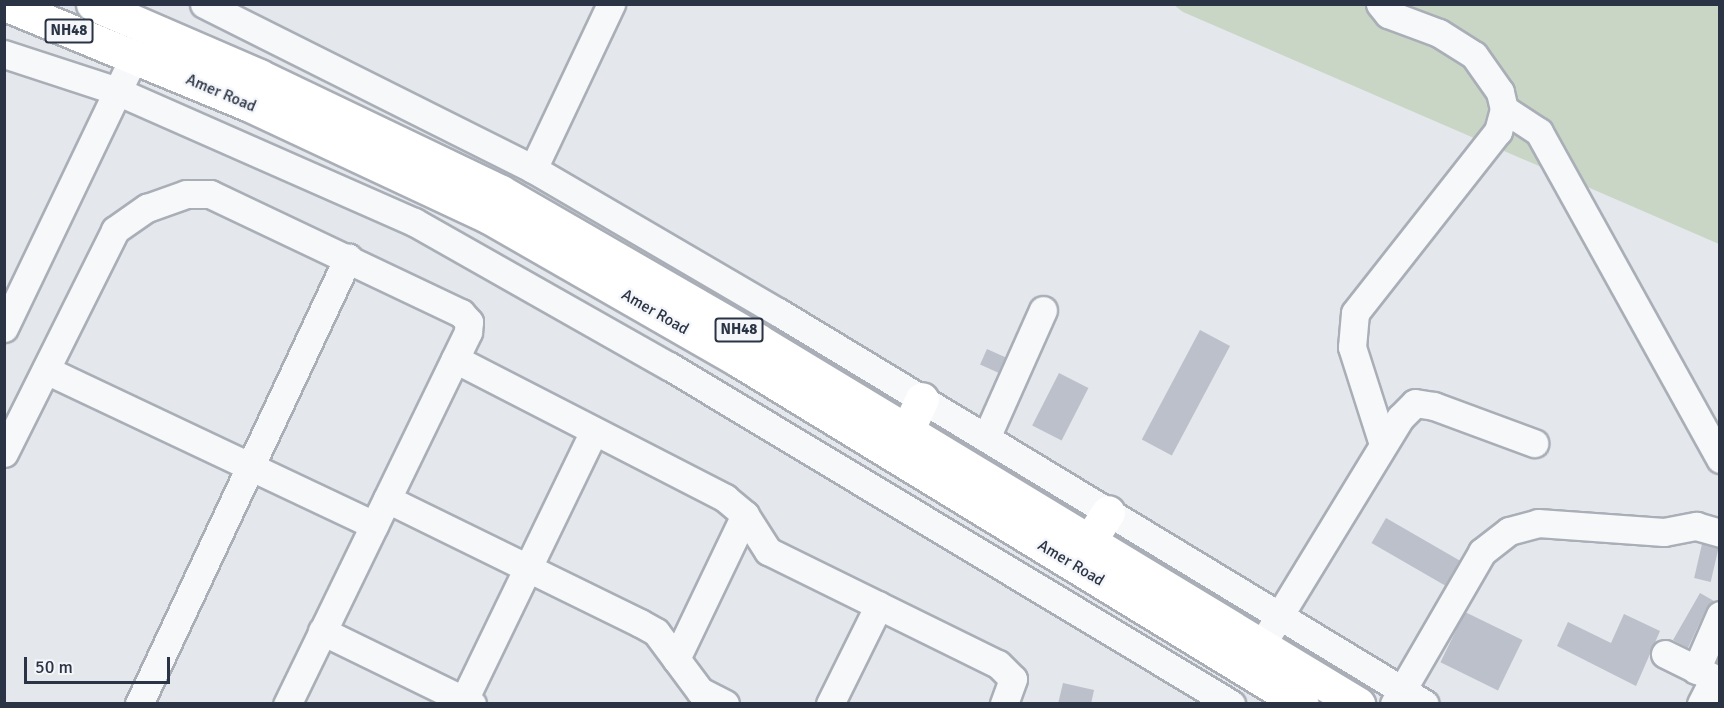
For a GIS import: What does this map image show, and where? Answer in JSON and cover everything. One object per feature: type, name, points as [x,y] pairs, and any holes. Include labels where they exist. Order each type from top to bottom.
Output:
[{"type":"highway","name":"Amer Road","points":[[5,4],[248,104],[489,217],[740,361],[1302,704]]},
{"type":"highway","name":"Amer Road","points":[[93,4],[259,76],[501,192],[1090,540],[1358,704]]},
{"type":"highway","points":[[907,431],[922,399]]},
{"type":"highway","points":[[1090,540],[1108,512]]},
{"type":"street","points":[[204,4],[533,169],[922,399],[1280,616],[1407,699],[1482,552],[1509,531],[1538,523],[1664,532],[1696,526],[1719,533]]},
{"type":"street","points":[[533,169],[611,4]]},
{"type":"street","points":[[1380,4],[1388,14],[1439,33],[1474,55],[1500,92],[1504,109],[1497,131],[1355,313],[1352,347],[1383,444]]},
{"type":"street","points":[[4,54],[117,91],[414,222],[517,277],[1219,700]]},
{"type":"street","points":[[4,328],[134,57]]},
{"type":"street","points":[[1504,109],[1539,132],[1719,459]]},
{"type":"street","points":[[4,453],[115,230],[147,208],[186,194],[210,194],[460,313],[469,322],[468,332],[456,360],[287,704]]},
{"type":"street","points":[[139,704],[348,258]]},
{"type":"street","points":[[986,438],[1043,310]]},
{"type":"street","points":[[456,360],[725,498],[745,515],[768,551],[998,664],[1009,692],[1029,704]]},
{"type":"street","points":[[46,370],[374,525]]},
{"type":"street","points":[[1261,645],[1383,444],[1407,409],[1424,403],[1534,443]]},
{"type":"street","points":[[322,631],[466,702],[527,568],[594,431]]},
{"type":"street","points":[[387,499],[656,632],[700,691],[725,704]]},
{"type":"street","points":[[676,659],[745,515]]},
{"type":"street","points":[[830,704],[879,605]]},
{"type":"street","points":[[1701,704],[1710,676],[1719,615]]},
{"type":"street","points":[[1665,654],[1710,676]]},
{"type":"green space","points":[[1174,5],[1719,5],[1719,244],[1183,12]]},
{"type":"building","points":[[1200,330],[1230,346],[1172,455],[1142,439]]},
{"type":"building","points":[[987,349],[1005,357],[998,373],[980,365]]},
{"type":"building","points":[[1059,373],[1088,388],[1062,441],[1032,426]]},
{"type":"building","points":[[1386,518],[1460,560],[1445,586],[1372,543]]},
{"type":"building","points":[[1702,544],[1719,548],[1711,582],[1694,578]]},
{"type":"building","points":[[1700,593],[1714,601],[1706,609],[1688,648],[1673,640]]},
{"type":"building","points":[[1465,612],[1523,640],[1498,690],[1440,662]]},
{"type":"building","points":[[1624,614],[1660,631],[1636,686],[1557,646],[1568,622],[1611,643]]},
{"type":"building","points":[[1063,683],[1094,690],[1091,704],[1058,704]]}]
